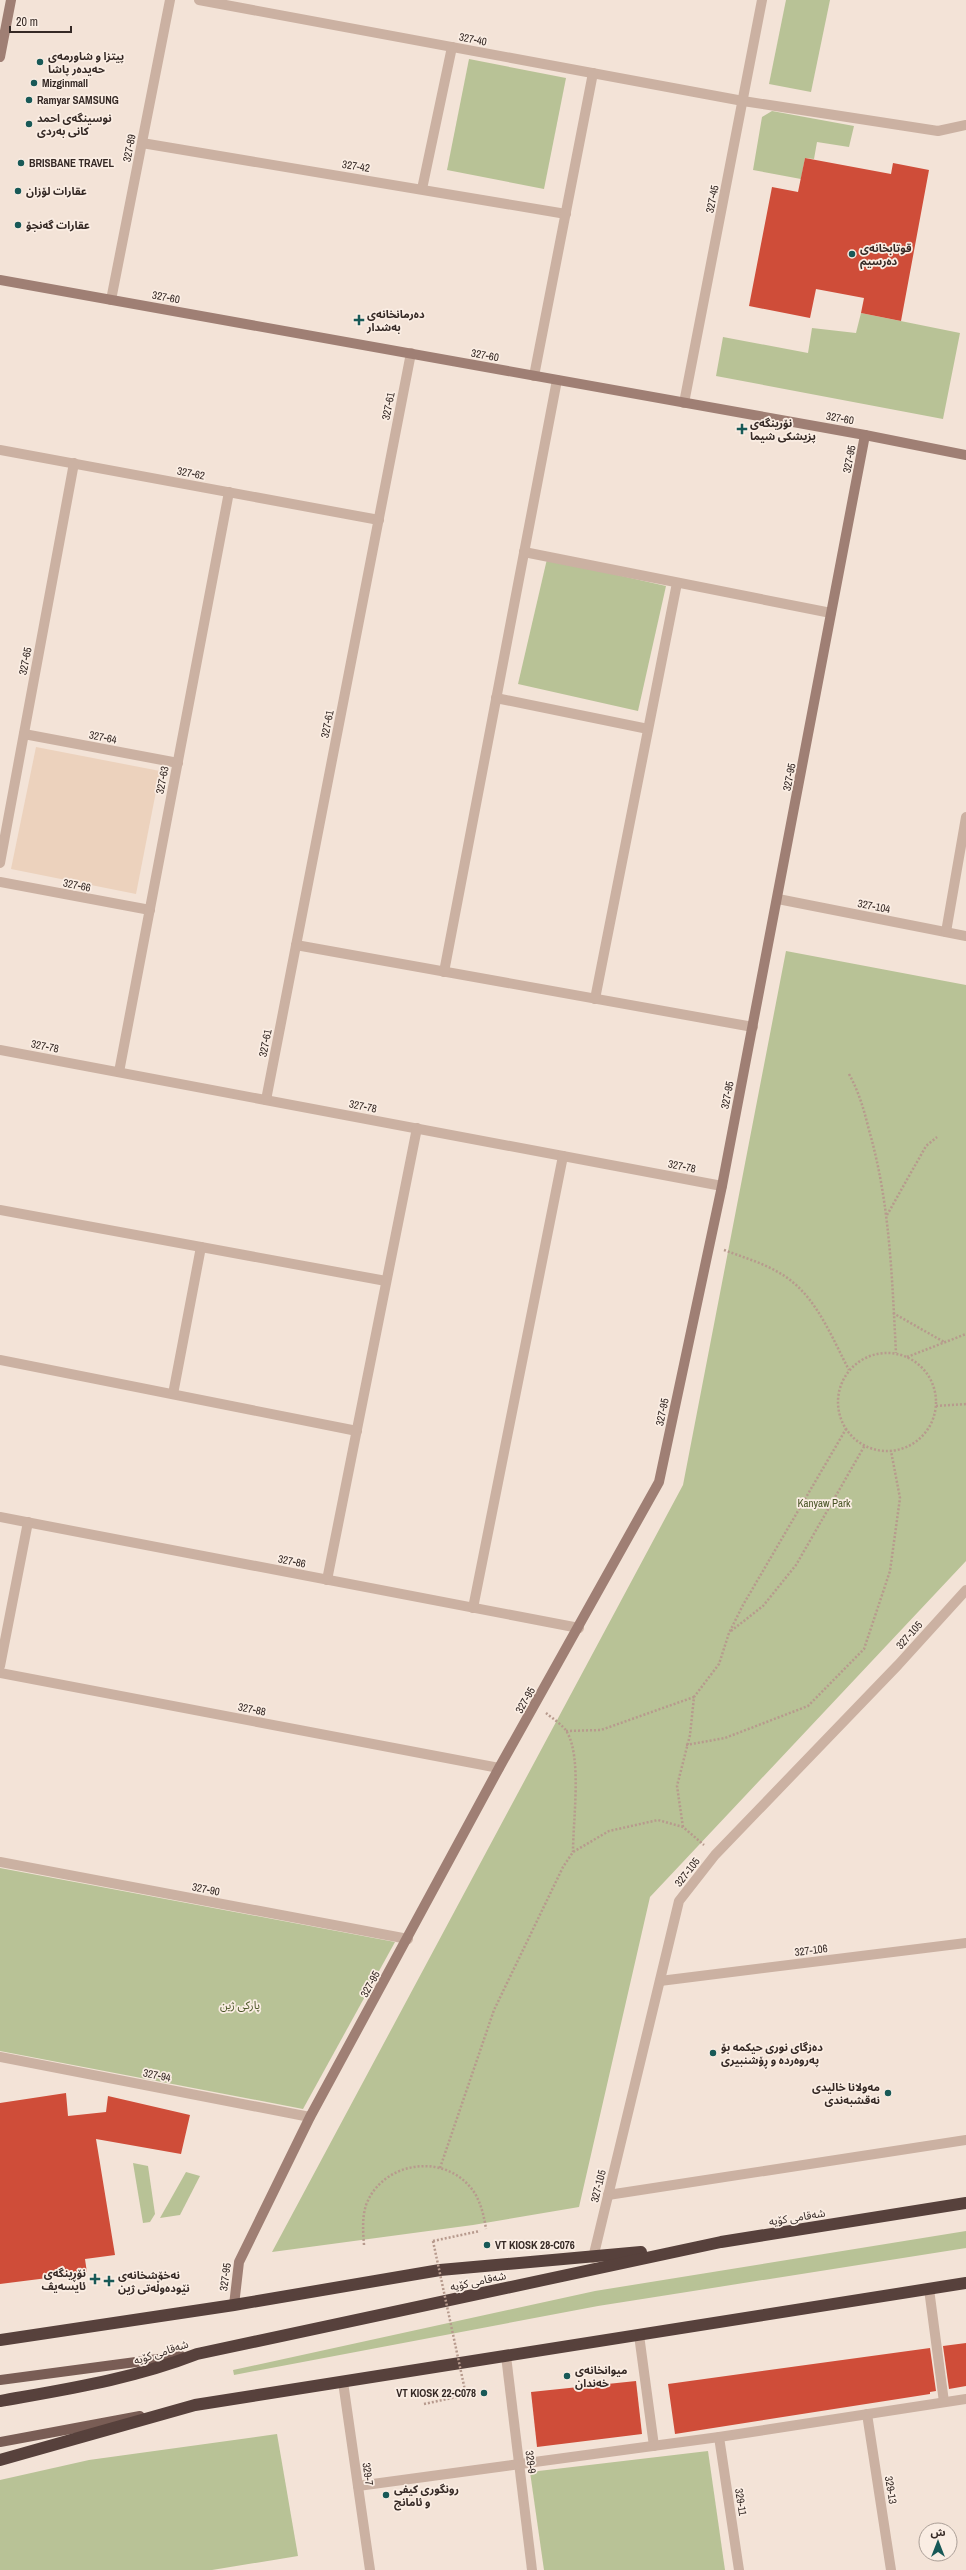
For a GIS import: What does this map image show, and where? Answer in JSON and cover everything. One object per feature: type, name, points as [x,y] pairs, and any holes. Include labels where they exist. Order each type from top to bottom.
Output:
[{"type":"highway","name":"شەقامی کۆیە","points":[[0,2401],[130,2376],[197,2354],[721,2242],[966,2203]]},
{"type":"highway","points":[[0,2340],[234,2305],[440,2270],[593,2258],[721,2242]]},
{"type":"highway","points":[[0,2460],[195,2405],[966,2283]]},
{"type":"main road","points":[[0,2380],[197,2354]]},
{"type":"main road","points":[[0,2442],[195,2405]]},
{"type":"street","points":[[0,57],[11,0]]},
{"type":"street","name":"327-89","points":[[111,300],[170,0]]},
{"type":"street","name":"327-40","points":[[199,0],[743,101],[938,131],[966,125]]},
{"type":"street","name":"327-45","points":[[684,403],[762,0]]},
{"type":"street","points":[[422,189],[452,47]]},
{"type":"street","points":[[534,376],[593,73]]},
{"type":"street","name":"327-42","points":[[142,143],[566,214]]},
{"type":"street","name":"327-60","points":[[0,280],[865,435],[966,455]]},
{"type":"street","name":"327-61","points":[[266,1100],[411,354]]},
{"type":"street","points":[[444,972],[557,380]]},
{"type":"street","name":"327-95","points":[[234,2305],[239,2262],[310,2117],[499,1768],[537,1705],[659,1482],[722,1186],[778,899],[865,435]]},
{"type":"street","name":"327-62","points":[[0,450],[379,520]]},
{"type":"street","name":"327-65","points":[[0,863],[74,463]]},
{"type":"street","name":"327-63","points":[[119,1072],[229,492]]},
{"type":"street","points":[[524,552],[831,613]]},
{"type":"street","points":[[595,999],[676,582]]},
{"type":"street","points":[[496,698],[648,730]]},
{"type":"street","name":"327-64","points":[[24,734],[178,763]]},
{"type":"street","points":[[946,932],[966,817]]},
{"type":"street","name":"327-66","points":[[0,882],[150,910]]},
{"type":"street","name":"327-104","points":[[778,899],[966,936]]},
{"type":"street","points":[[296,945],[753,1027]]},
{"type":"street","name":"327-78","points":[[0,1050],[722,1186]]},
{"type":"street","points":[[327,1580],[417,1128]]},
{"type":"street","points":[[473,1608],[563,1156]]},
{"type":"street","points":[[0,1210],[386,1281]]},
{"type":"street","points":[[173,1394],[201,1247]]},
{"type":"street","points":[[0,1360],[357,1431]]},
{"type":"street","name":"327-86","points":[[0,1517],[579,1628]]},
{"type":"street","points":[[0,1666],[28,1522]]},
{"type":"street","name":"327-105","points":[[593,2258],[679,1900],[716,1855],[898,1665],[966,1590]]},
{"type":"street","name":"327-88","points":[[0,1673],[499,1768]]},
{"type":"street","name":"327-90","points":[[0,1862],[408,1938]]},
{"type":"street","name":"327-106","points":[[660,1981],[966,1943]]},
{"type":"street","name":"327-94","points":[[0,2057],[310,2117]]},
{"type":"street","points":[[608,2195],[966,2140]]},
{"type":"street","points":[[929,2289],[944,2402]]},
{"type":"street","points":[[639,2335],[654,2446]]},
{"type":"street","name":"329-9","points":[[506,2356],[532,2570]]},
{"type":"street","name":"329-7","points":[[343,2382],[370,2570]]},
{"type":"street","points":[[358,2486],[719,2437],[966,2399]]},
{"type":"street","name":"329-13","points":[[867,2414],[891,2570]]},
{"type":"street","name":"329-11","points":[[719,2437],[739,2570]]},
{"type":"path","points":[[848,1074],[859,1092],[878,1163],[886,1215],[896,1353]]},
{"type":"path","points":[[886,1215],[926,1146],[937,1137]]},
{"type":"path","points":[[710,1245],[754,1260],[787,1277],[816,1307],[848,1370]]},
{"type":"path","points":[[894,1313],[944,1343]]},
{"type":"path","points":[[907,1357],[966,1334]]},
{"type":"path","points":[[878,1353],[896,1353],[913,1360],[926,1372],[935,1389],[936,1406],[928,1430],[916,1442],[890,1451],[873,1449],[856,1440],[846,1429],[837,1403],[840,1386],[848,1370],[867,1357],[878,1353]]},
{"type":"path","points":[[936,1406],[966,1404]]},
{"type":"path","points":[[683,1827],[676,1786],[686,1745],[694,1697],[719,1664],[729,1633],[743,1605],[846,1429]]},
{"type":"path","points":[[729,1633],[763,1606],[796,1565],[865,1445]]},
{"type":"path","points":[[686,1745],[725,1738],[808,1706],[864,1649],[890,1571],[900,1498],[890,1451]]},
{"type":"path","points":[[566,1731],[601,1730],[694,1697]]},
{"type":"path","points":[[537,1705],[566,1731],[572,1751],[575,1775],[574,1852]]},
{"type":"path","points":[[440,2168],[494,2010],[563,1867],[574,1852],[609,1831],[658,1820],[683,1827],[716,1855]]},
{"type":"path","points":[[364,2245],[363,2218],[366,2204],[382,2182],[392,2174],[409,2167],[427,2166],[440,2168],[464,2181],[473,2191],[480,2204],[486,2229]]},
{"type":"path","points":[[424,2404],[466,2395],[433,2241],[480,2231]]},
{"type":"green space","points":[[786,0],[830,0],[811,92],[769,84]]},
{"type":"green space","points":[[469,59],[566,78],[544,189],[447,170]]},
{"type":"green space","points":[[772,111],[854,126],[849,147],[817,142],[814,159],[805,158],[801,179],[753,170],[762,117]]},
{"type":"green space","points":[[861,313],[960,333],[943,419],[716,376],[723,337],[808,353],[812,328],[856,333]]},
{"type":"green space","points":[[547,559],[666,586],[638,711],[518,684]]},
{"type":"green space","name":"Kanyaw Park","points":[[786,951],[966,985],[966,1561],[650,1897],[579,2207],[473,2225],[272,2252],[683,1485]]},
{"type":"green space","name":"پارکی ژین","points":[[0,1868],[395,1942],[303,2109],[0,2051]]},
{"type":"green space","points":[[133,2163],[148,2166],[155,2214],[150,2222],[143,2223]]},
{"type":"green space","points":[[186,2172],[200,2176],[180,2215],[160,2218]]},
{"type":"green space","points":[[966,2231],[966,2248],[598,2306],[234,2375],[233,2370],[595,2291]]},
{"type":"green space","points":[[277,2434],[298,2556],[212,2570],[0,2570],[0,2480],[89,2460]]},
{"type":"green space","points":[[708,2451],[725,2570],[544,2570],[530,2472]]},
{"type":"shaded area","points":[[36,747],[160,771],[136,894],[11,869]]},
{"type":"building","points":[[805,158],[891,174],[893,163],[929,170],[901,321],[861,313],[864,298],[816,289],[810,318],[749,306],[772,187],[798,192]]},
{"type":"building","name":"نەخۆشخانەی نێودەوڵەتی ژین","points":[[66,2093],[68,2116],[106,2112],[108,2096],[190,2115],[181,2154],[96,2139],[115,2255],[85,2259],[87,2273],[0,2284],[0,2103]]},
{"type":"building","points":[[966,2343],[966,2386],[949,2389],[943,2346]]},
{"type":"building","points":[[930,2348],[936,2391],[930,2392],[930,2394],[675,2434],[668,2384]]},
{"type":"building","points":[[636,2381],[642,2434],[537,2447],[531,2392]]},
{"type":"place","name":"پیتزا و شاورمەی حەیدەر پاشا","points":[[40,62]]},
{"type":"place","name":"Mizginmall","points":[[34,83]]},
{"type":"place","name":"Ramyar SAMSUNG","points":[[29,100]]},
{"type":"place","name":"نوسینگەی احمد کانی بەردی","points":[[29,124]]},
{"type":"place","name":"BRISBANE TRAVEL","points":[[21,163]]},
{"type":"place","name":"عقارات لۆزان","points":[[18,191]]},
{"type":"place","name":"عقارات گەنجۆ","points":[[18,225]]},
{"type":"place","name":"قوتابخانەی دەرسیم","points":[[852,254]]},
{"type":"place","name":"دەرمانخانەی بەشدار","points":[[359,320]]},
{"type":"place","name":"نۆرینگەی پزیشکی شیما","points":[[742,429]]},
{"type":"place","name":"دەزگای نوری حیکمە بۆ پەروەردە و ڕۆشنبیری","points":[[713,2053]]},
{"type":"place","name":"مەولانا خالیدی نەقشبەندی","points":[[888,2093]]},
{"type":"place","name":"VT KIOSK 28-C076","points":[[487,2245]]},
{"type":"place","name":"نۆڕینگەی ئایسەیڤ","points":[[95,2279]]},
{"type":"place","name":"نەخۆشخانەی نێودەوڵەتی ژین","points":[[109,2281]]},
{"type":"place","name":"میوانخانەی خەندان","points":[[567,2376]]},
{"type":"place","name":"VT KIOSK 22-C078","points":[[484,2393]]},
{"type":"place","name":"رونگورى كيفى و ئامانج","points":[[386,2495]]}]
